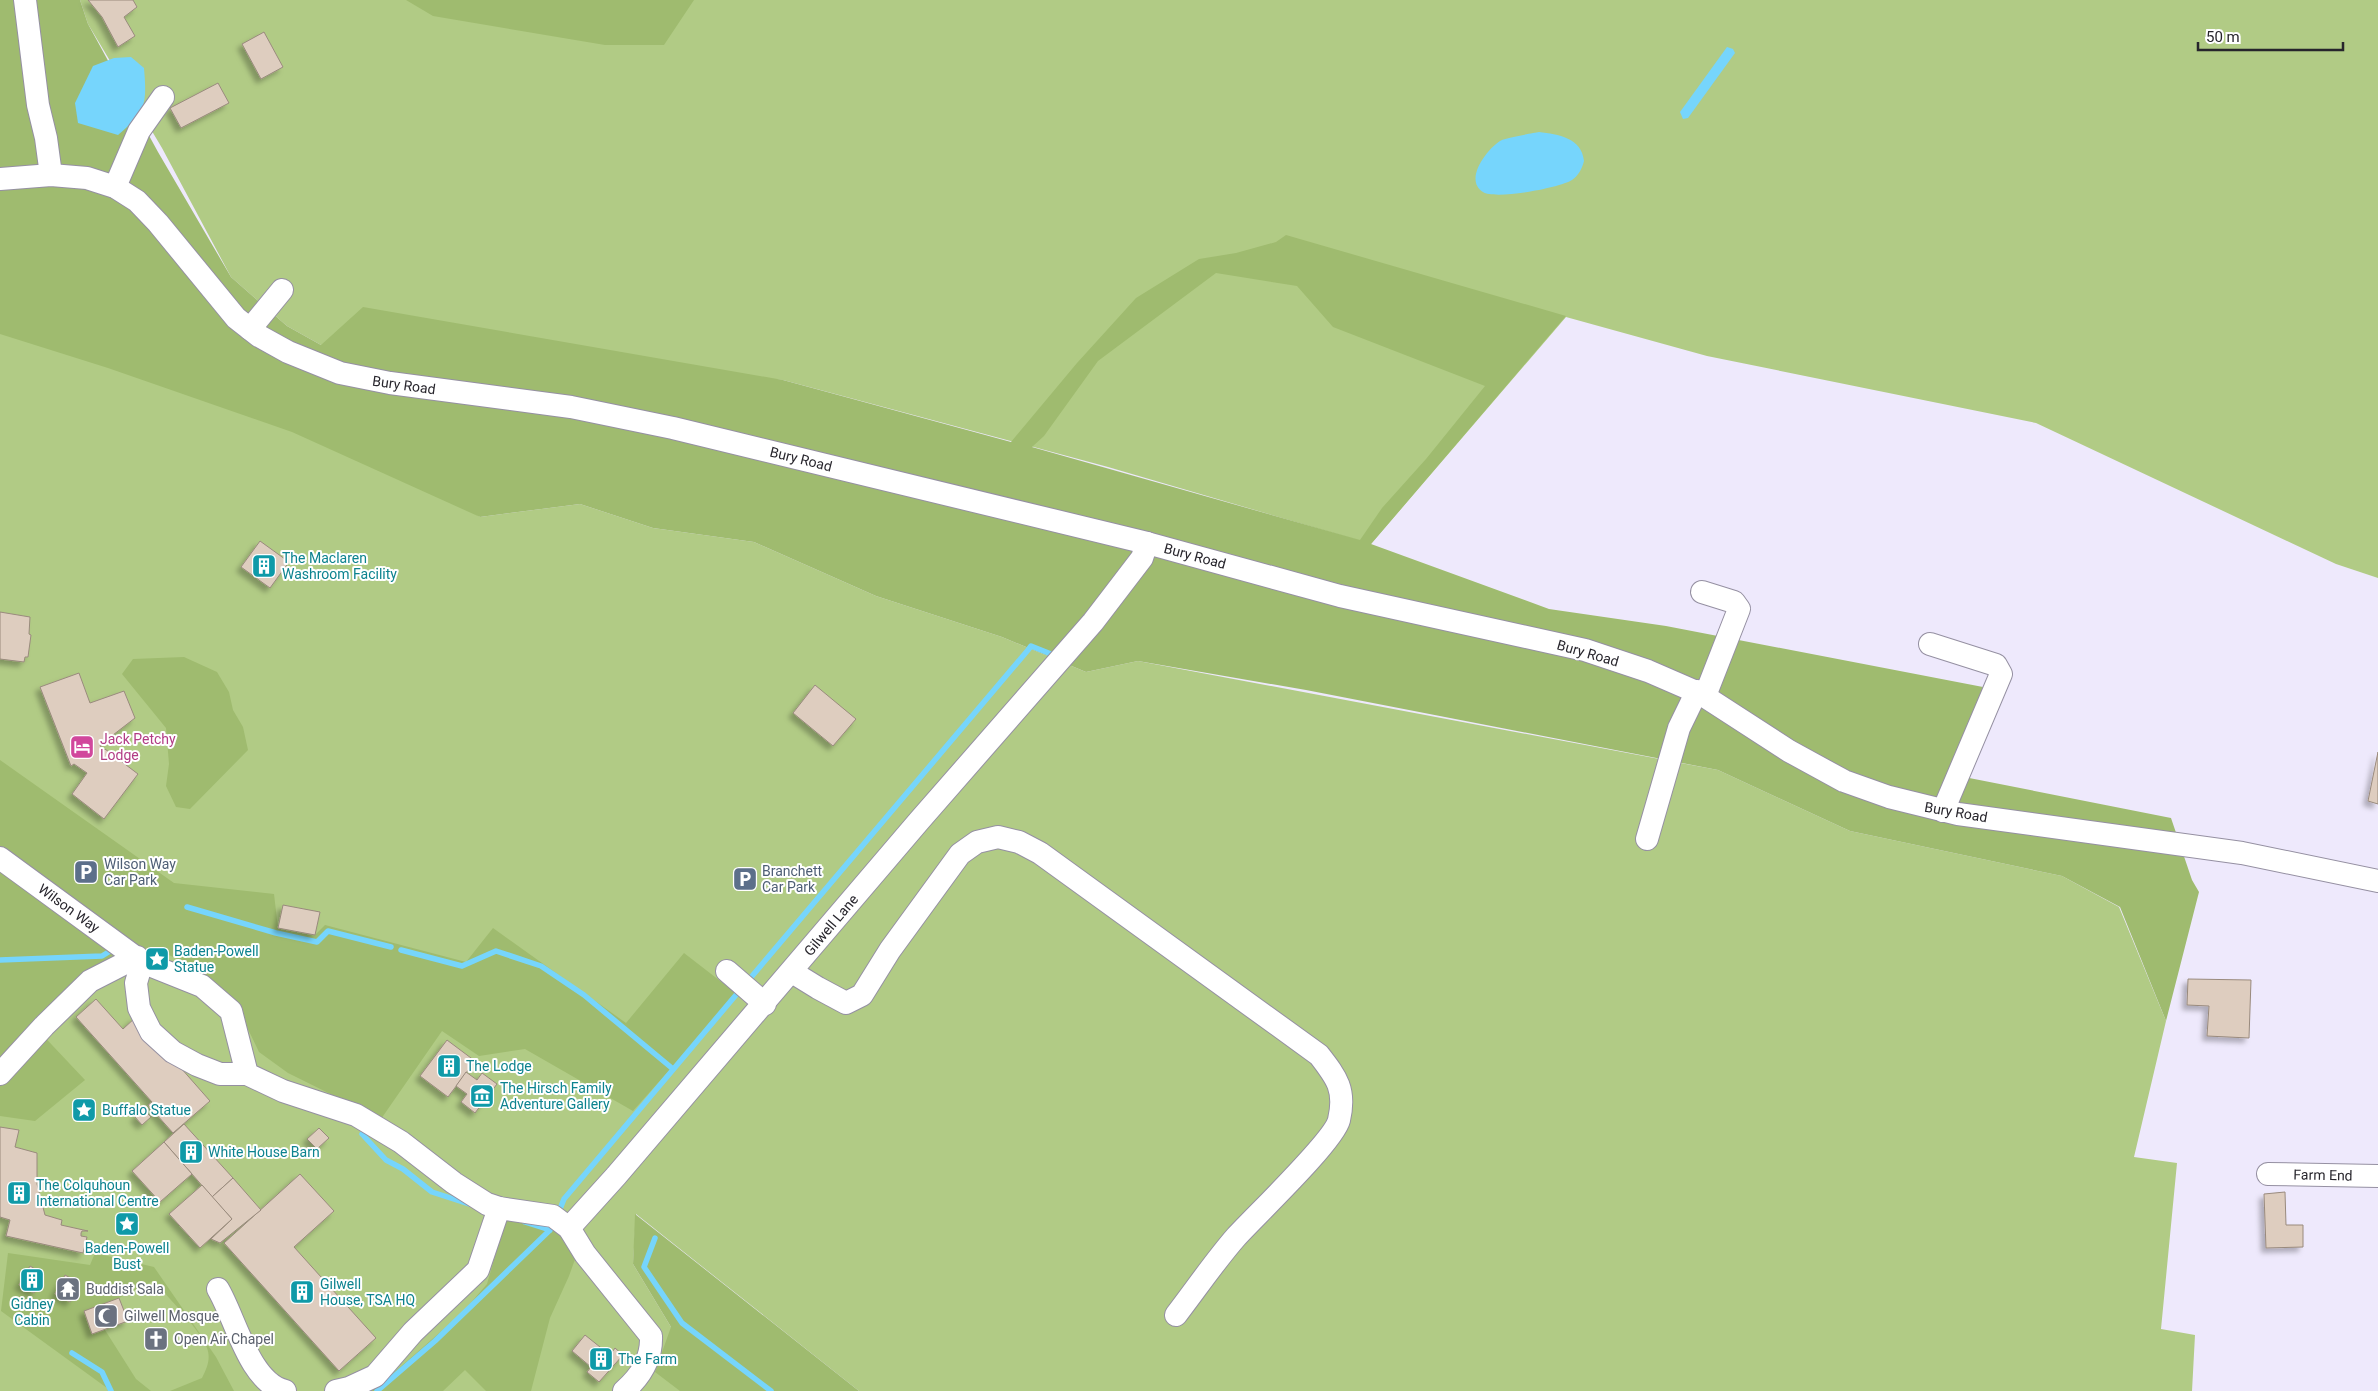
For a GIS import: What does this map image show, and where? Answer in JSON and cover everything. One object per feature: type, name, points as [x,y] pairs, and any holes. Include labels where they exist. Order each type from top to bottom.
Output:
[{"type":"street","points":[[25,0],[38,105],[46,138],[51,176]]},
{"type":"street","points":[[115,186],[139,131],[163,97]]},
{"type":"street","name":"Bury Road","points":[[0,179],[51,176],[87,178],[115,186],[137,201],[158,223],[220,300],[236,318],[250,329],[288,352],[311,362],[362,379],[571,407],[673,428],[1147,543],[1340,596],[1585,650],[1648,671],[1701,694],[1789,751],[1844,781],[1889,797],[1943,811],[2262,856],[2378,881]]},
{"type":"street","points":[[250,329],[282,290]]},
{"type":"street","name":"Gilwell Lane","points":[[569,1228],[1062,659],[1142,558],[1147,543]]},
{"type":"street","points":[[1647,839],[1679,728],[1701,694],[1739,609],[1734,602],[1702,592]]},
{"type":"street","points":[[1930,644],[1996,665],[2001,674],[1943,811]]},
{"type":"street","points":[[792,972],[846,1003],[862,995],[890,950],[960,854],[977,842],[998,836],[1019,842],[1040,853],[1319,1055],[1336,1077],[1342,1098],[1338,1123],[1323,1144],[1235,1239],[1176,1315]]},
{"type":"street","name":"Wilson Way","points":[[0,858],[140,959],[202,986],[231,1011],[247,1074]]},
{"type":"street","points":[[0,1074],[44,1026],[90,981],[140,959]]},
{"type":"street","points":[[140,959],[136,983],[139,1008],[151,1032],[173,1052],[197,1065],[220,1074],[247,1074],[283,1091],[356,1115],[401,1142],[498,1213],[553,1216],[569,1228],[585,1254],[651,1336],[652,1351],[637,1379],[624,1391]]},
{"type":"street","points":[[739,981],[765,1004]]},
{"type":"street","name":"Farm End","points":[[2268,1174],[2378,1176]]},
{"type":"street","points":[[336,1391],[349,1388],[375,1376],[413,1332],[478,1270],[498,1213]]},
{"type":"street","points":[[218,1288],[247,1352],[261,1373],[278,1389],[284,1391]]},
{"type":"street","points":[[644,1366],[649,1391]]},
{"type":"green space","points":[[0,0],[80,0],[88,24],[158,152],[231,277],[287,326],[321,345],[363,307],[783,380],[1011,442],[1077,363],[1136,298],[1199,259],[1236,253],[1276,242],[1286,235],[1566,316],[1371,544],[1549,609],[1666,626],[1983,687],[1954,775],[2171,818],[2192,880],[2199,892],[2166,1021],[2120,907],[2062,876],[1850,831],[1718,770],[1306,690],[1138,661],[1086,672],[1002,637],[876,596],[754,542],[653,528],[580,504],[480,517],[292,432],[108,368],[0,334]],"holes":[[[1216,273],[1297,286],[1333,327],[1485,386],[1426,459],[1382,508],[1360,540],[1032,447],[1044,436],[1098,361]]]},
{"type":"green space","points":[[80,0],[2378,0],[2378,578],[2336,564],[2036,423],[1707,356],[1566,317],[1371,544],[1108,467],[783,380],[321,345],[287,326],[231,277],[162,148],[88,24]]},
{"type":"green space","points":[[406,0],[694,0],[664,45],[605,45],[433,16]]},
{"type":"green space","points":[[0,201],[480,517],[580,504],[653,528],[754,542],[876,596],[1002,637],[1086,672],[1138,661],[1718,770],[1850,831],[2062,876],[2119,907],[2166,1021],[2134,1157],[2177,1163],[2161,1329],[2195,1335],[2192,1391],[859,1391],[636,1214],[633,1264],[671,1327],[729,1391],[0,1391]]},
{"type":"green space","points":[[184,657],[217,672],[229,692],[233,710],[243,727],[248,750],[190,809],[176,807],[166,786],[169,764],[166,728],[122,674],[133,659]]},
{"type":"green space","points":[[0,760],[174,883],[274,894],[278,928],[315,935],[325,925],[466,962],[493,928],[626,1023],[684,953],[737,994],[633,1111],[525,1049],[479,1056],[442,1031],[381,1119],[288,1073],[259,1052],[234,1000],[195,968],[155,948],[118,953],[36,1028],[85,1080],[35,1121],[0,1116]]},
{"type":"green space","points":[[508,1211],[547,1221],[578,1251],[550,1318],[531,1391],[486,1391],[465,1370],[443,1391],[360,1391],[381,1384],[462,1313],[487,1284]]},
{"type":"green space","points":[[635,1214],[859,1391],[680,1391],[655,1372],[671,1327],[633,1264]]},
{"type":"green space","points":[[8,1253],[90,1265],[95,1253],[154,1267],[216,1357],[234,1391],[170,1391],[202,1378],[209,1356],[207,1348],[198,1332],[153,1281],[119,1298],[128,1321],[105,1330],[136,1379],[151,1391],[108,1391],[107,1388],[1,1311]]},
{"type":"water","points":[[1727,47],[1733,49],[1735,53],[1688,118],[1683,119],[1680,112]]},
{"type":"water","points":[[131,57],[144,68],[145,81],[143,106],[134,120],[118,135],[78,123],[75,103],[93,66],[114,58]]},
{"type":"water","points":[[1539,132],[1561,136],[1574,142],[1579,147],[1584,161],[1580,172],[1572,180],[1527,192],[1500,195],[1483,192],[1478,187],[1476,180],[1477,172],[1490,149],[1504,139]]},
{"type":"building","points":[[88,0],[133,0],[137,7],[124,17],[135,36],[118,47],[102,17]]},
{"type":"building","points":[[264,32],[283,67],[261,79],[242,44]]},
{"type":"building","points":[[218,83],[229,103],[181,128],[170,108]]},
{"type":"building","name":"The Maclaren Washroom Facility","points":[[260,541],[289,562],[270,588],[241,567]]},
{"type":"building","points":[[0,612],[30,617],[29,634],[31,635],[28,657],[25,657],[24,662],[0,659]]},
{"type":"building","name":"Jack Petchy Lodge","points":[[79,673],[90,703],[124,691],[135,718],[100,745],[103,751],[105,749],[138,774],[104,819],[72,794],[87,773],[74,764],[71,766],[40,687]]},
{"type":"building","points":[[815,685],[856,719],[833,746],[793,713]]},
{"type":"building","points":[[2378,752],[2378,804],[2368,801]]},
{"type":"building","points":[[283,905],[320,912],[315,935],[278,928]]},
{"type":"building","points":[[2188,979],[2251,980],[2249,1038],[2207,1036],[2209,1006],[2187,1005]]},
{"type":"building","points":[[96,999],[123,1029],[136,1017],[210,1101],[173,1133],[148,1105],[152,1102],[76,1017]]},
{"type":"building","name":"The Lodge","points":[[447,1040],[475,1061],[448,1097],[420,1076]]},
{"type":"building","points":[[466,1072],[477,1080],[482,1073],[497,1084],[475,1113],[461,1102],[467,1094],[456,1086]]},
{"type":"building","points":[[143,1109],[151,1117],[142,1125],[135,1117]]},
{"type":"building","name":"White House Barn","points":[[184,1124],[233,1178],[212,1197],[164,1142]]},
{"type":"building","name":"The Colquhoun International Centre","points":[[0,1127],[19,1130],[15,1147],[37,1153],[37,1184],[45,1215],[62,1220],[61,1225],[88,1231],[82,1231],[81,1233],[81,1236],[87,1237],[83,1253],[6,1236],[10,1220],[0,1217]]},
{"type":"building","points":[[319,1128],[329,1138],[317,1149],[307,1139]]},
{"type":"building","points":[[164,1142],[192,1174],[160,1202],[132,1171]]},
{"type":"building","name":"Gilwell House, TSA HQ","points":[[300,1174],[334,1211],[294,1247],[376,1338],[339,1371],[224,1243]]},
{"type":"building","points":[[233,1178],[261,1210],[220,1243],[211,1239],[232,1219],[212,1197]]},
{"type":"building","points":[[202,1185],[232,1219],[200,1248],[169,1214]]},
{"type":"building","points":[[2285,1192],[2286,1225],[2303,1225],[2303,1247],[2266,1248],[2264,1194]]},
{"type":"building","name":"Gidney Cabin","points":[[30,1266],[44,1274],[34,1293],[19,1285]]},
{"type":"building","name":"Buddist Sala","points":[[65,1275],[80,1283],[70,1302],[55,1294]]},
{"type":"building","name":"Gilwell Mosque","points":[[119,1298],[128,1321],[92,1334],[84,1311]]},
{"type":"building","name":"The Farm","points":[[585,1335],[610,1355],[615,1348],[623,1355],[599,1382],[587,1372],[591,1367],[572,1351]]},
{"type":"waterway","points":[[747,982],[1031,646],[1056,656]]},
{"type":"waterway","points":[[187,907],[276,933],[317,942],[328,931],[391,947]]},
{"type":"waterway","points":[[0,960],[102,956],[115,948]]},
{"type":"waterway","points":[[401,950],[462,966],[496,951],[541,966],[584,995],[673,1069]]},
{"type":"waterway","points":[[558,1214],[564,1199],[741,989]]},
{"type":"waterway","points":[[362,1134],[386,1160],[403,1169],[432,1192],[469,1204]]},
{"type":"waterway","points":[[525,1222],[550,1230]]},
{"type":"waterway","points":[[377,1391],[435,1341],[550,1230],[554,1222]]},
{"type":"waterway","points":[[655,1238],[644,1267],[682,1323],[771,1391]]},
{"type":"waterway","points":[[72,1353],[102,1372],[111,1391]]},
{"type":"place","name":"The Maclaren Washroom Facility","points":[[264,566]]},
{"type":"place","name":"Jack Petchy Lodge","points":[[82,747]]},
{"type":"place","name":"Wilson Way Car Park","points":[[86,872]]},
{"type":"place","name":"Branchett Car Park","points":[[745,879]]},
{"type":"place","name":"Baden-Powell Statue","points":[[157,959]]},
{"type":"place","name":"The Lodge","points":[[449,1066]]},
{"type":"place","name":"The Hirsch Family Adventure Gallery","points":[[482,1096]]},
{"type":"place","name":"Buffalo Statue","points":[[84,1110]]},
{"type":"place","name":"White House Barn","points":[[191,1152]]},
{"type":"place","name":"The Colquhoun International Centre","points":[[19,1193]]},
{"type":"place","name":"Baden-Powell Bust","points":[[127,1224]]},
{"type":"place","name":"Gidney Cabin","points":[[32,1280]]},
{"type":"place","name":"Buddist Sala","points":[[68,1289]]},
{"type":"place","name":"Gilwell House, TSA HQ","points":[[302,1292]]},
{"type":"place","name":"Gilwell Mosque","points":[[106,1316]]},
{"type":"place","name":"Open Air Chapel","points":[[156,1339]]},
{"type":"place","name":"The Farm","points":[[601,1359]]}]
